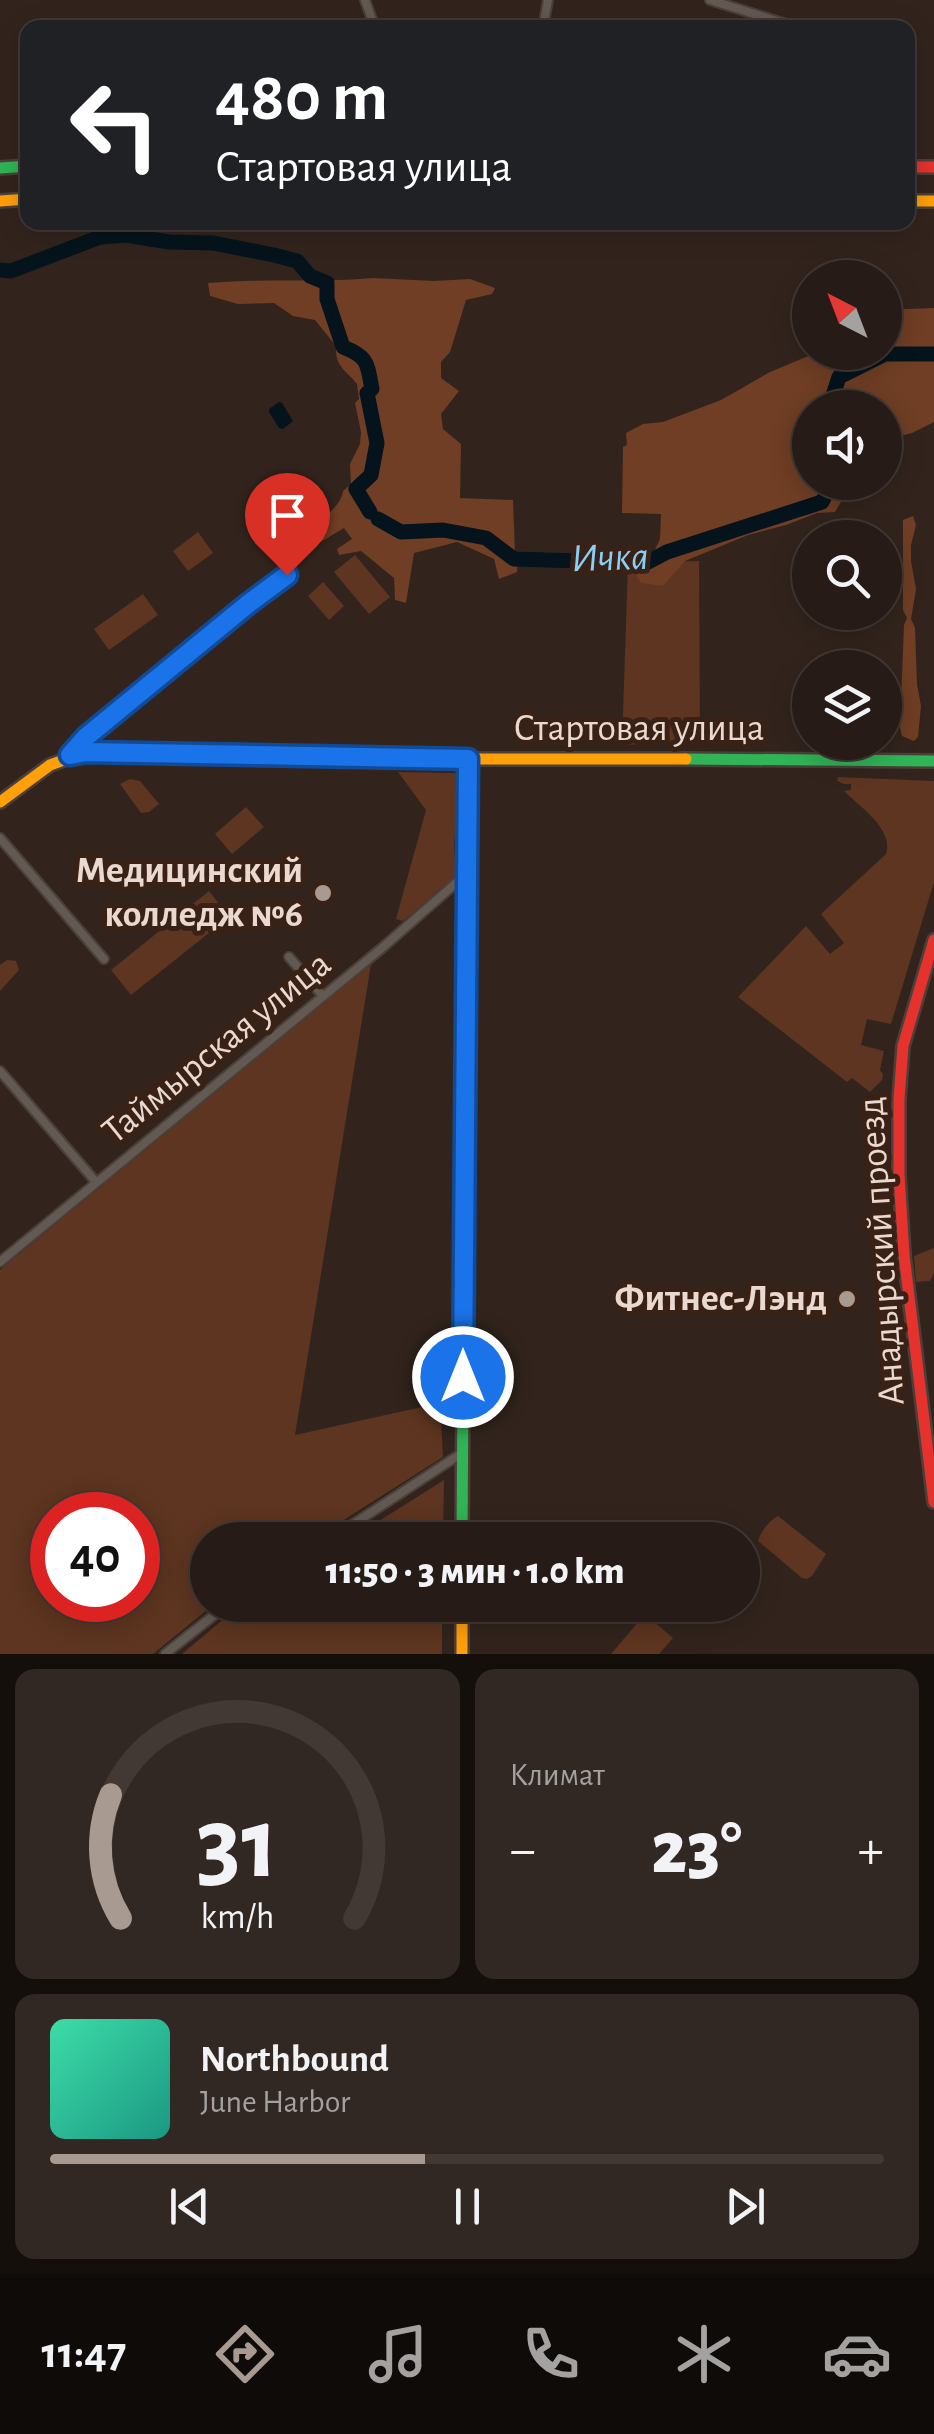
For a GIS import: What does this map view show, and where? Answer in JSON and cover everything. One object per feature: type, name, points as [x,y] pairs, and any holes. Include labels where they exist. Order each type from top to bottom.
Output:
[{"type":"main road","name":"Стартовая улица","points":[[0,802],[46,766],[86,752],[934,762]]},
{"type":"main road","points":[[462,1522],[468,759]]},
{"type":"main road","name":"Анадырский проезд","points":[[934,940],[903,1046],[899,1132],[905,1268],[934,1502]]},
{"type":"main road","points":[[462,1622],[462,1654]]},
{"type":"street","points":[[710,0],[774,20]]},
{"type":"street","points":[[70,755],[86,737],[287,575]]},
{"type":"street","points":[[0,838],[104,959]]},
{"type":"street","name":"Таймырская улица","points":[[0,1262],[467,874]]},
{"type":"street","points":[[288,956],[322,995]]},
{"type":"street","points":[[0,1070],[96,1182]]},
{"type":"street","points":[[357,1522],[462,1453]]},
{"type":"street","points":[[165,1654],[205,1622]]},
{"type":"shaded area","points":[[470,279],[495,288],[492,294],[466,300],[450,352],[441,362],[441,378],[459,391],[441,414],[443,429],[461,444],[460,498],[513,500],[515,554],[599,556],[654,552],[660,539],[661,514],[622,513],[626,433],[721,400],[792,363],[792,370],[902,370],[902,310],[934,308],[934,422],[902,436],[902,390],[792,390],[792,500],[842,500],[835,512],[792,520],[685,561],[663,586],[641,583],[628,563],[518,560],[517,572],[499,579],[494,559],[457,542],[414,553],[406,603],[395,600],[394,578],[361,551],[339,555],[337,549],[352,539],[344,528],[294,558],[281,545],[327,515],[351,484],[350,464],[361,432],[355,403],[359,399],[357,384],[337,359],[336,346],[315,320],[293,316],[274,303],[238,304],[210,296],[208,283]]},
{"type":"shaded area","points":[[279,402],[293,421],[283,429],[269,412]]},
{"type":"shaded area","points":[[913,516],[916,525],[911,545],[916,589],[911,619],[921,706],[918,737],[914,741],[902,736],[907,618],[903,610],[903,520]]},
{"type":"shaded area","points":[[198,532],[213,553],[188,571],[173,551]]},
{"type":"shaded area","points":[[355,555],[390,597],[369,614],[334,572]]},
{"type":"shaded area","points":[[699,561],[700,742],[622,745],[628,563]]},
{"type":"shaded area","points":[[323,582],[344,606],[329,620],[308,596]]},
{"type":"shaded area","points":[[143,594],[158,615],[109,650],[94,629]]},
{"type":"shaded area","points":[[398,772],[454,773],[463,779],[454,842],[456,876],[403,921],[396,919],[426,810]]},
{"type":"shaded area","points":[[838,777],[934,781],[934,882],[891,1024],[867,1019],[861,1045],[884,1051],[882,1080],[870,1092],[852,1078],[847,1082],[738,997],[806,926],[830,954],[844,943],[821,914],[886,854],[880,827],[844,791],[851,790],[851,784],[837,781]]},
{"type":"shaded area","points":[[130,779],[140,781],[159,804],[141,813],[120,784]]},
{"type":"shaded area","points":[[246,807],[264,827],[232,854],[215,834]]},
{"type":"shaded area","points":[[209,891],[229,917],[131,995],[111,970]]},
{"type":"shaded area","points":[[7,960],[16,961],[19,970],[0,991],[0,965]]},
{"type":"shaded area","points":[[371,964],[295,1435],[440,1403],[443,1457],[340,1522],[190,1522],[192,1622],[153,1654],[0,1654],[0,1270]]},
{"type":"shaded area","points":[[934,1248],[934,1273],[930,1281],[916,1282],[914,1256]]},
{"type":"shaded area","points":[[444,1480],[443,1522],[378,1522]]},
{"type":"shaded area","points":[[778,1516],[826,1554],[812,1576],[802,1578],[760,1543],[761,1534]]},
{"type":"shaded area","points":[[220,1622],[442,1622],[442,1654],[182,1654]]},
{"type":"shaded area","points":[[638,1622],[654,1622],[673,1638],[659,1654],[611,1654]]},
{"type":"waterway","name":"Ичка","points":[[0,270],[11,271],[100,237],[126,235],[169,242],[213,243],[297,261],[310,276],[327,283],[327,299],[343,347],[358,354],[367,367],[372,389],[367,393],[377,443],[371,475],[356,489],[370,512]]},
{"type":"waterway","name":"Ичка","points":[[835,390],[839,377],[885,354],[934,354]]},
{"type":"waterway","name":"Ичка","points":[[378,519],[401,532],[443,530],[486,538],[514,559],[646,563],[667,552],[823,500]]},
{"type":"traffic: fast","points":[[0,168],[20,167]]},
{"type":"traffic: fast","points":[[462,1522],[467,759]]},
{"type":"traffic: fast","points":[[686,759],[934,761]]},
{"type":"traffic: slow","points":[[0,201],[20,200]]},
{"type":"traffic: slow","points":[[915,201],[934,201]]},
{"type":"traffic: slow","points":[[0,802],[50,765],[86,752],[686,759]]},
{"type":"traffic: slow","points":[[462,1622],[462,1654]]},
{"type":"traffic: jam","points":[[915,167],[934,167]]},
{"type":"traffic: jam","points":[[934,940],[903,1046],[899,1099],[904,1255],[934,1502]]},
{"type":"place","name":"Медицинский колледж №6","points":[[323,893]]},
{"type":"place","name":"Фитнес-Лэнд","points":[[847,1299]]},
{"type":"route","points":[[287,575],[86,737],[70,755],[86,752],[468,759],[463,1377]]}]
